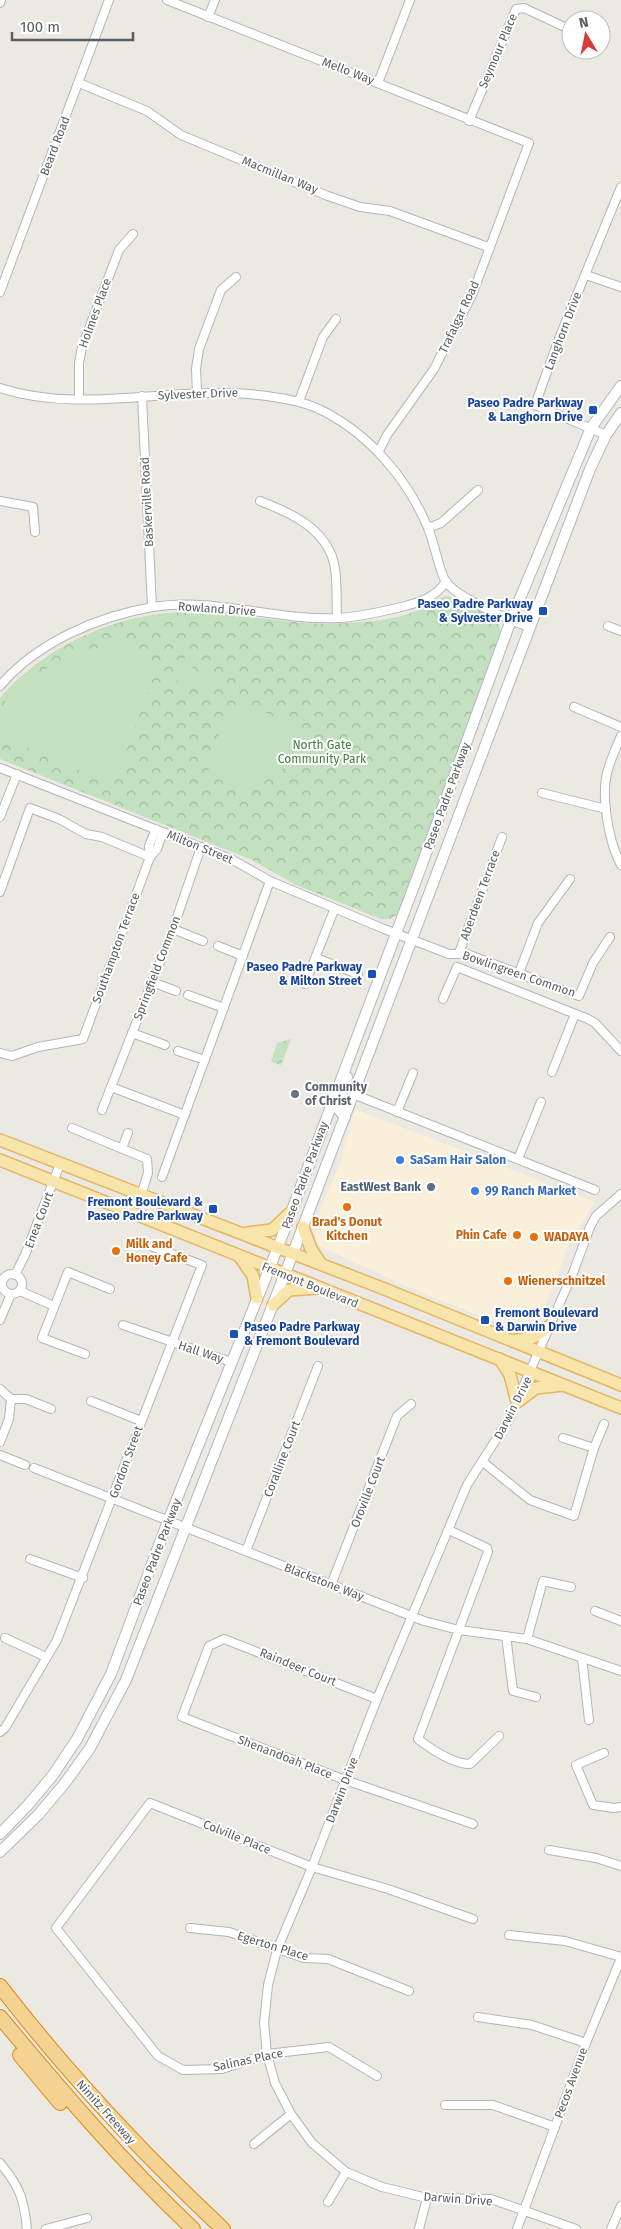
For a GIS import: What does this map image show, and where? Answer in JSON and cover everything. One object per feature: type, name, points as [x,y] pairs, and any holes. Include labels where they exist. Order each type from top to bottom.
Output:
[{"type":"highway","name":"Nimitz Freeway","points":[[0,1986],[64,2066],[110,2117],[152,2162],[223,2229]]},
{"type":"highway","points":[[0,2017],[94,2130],[193,2229]]},
{"type":"highway","points":[[0,2031],[94,2142],[132,2183],[181,2229]]},
{"type":"main road","name":"Paseo Padre Parkway","points":[[0,1834],[28,1805],[53,1774],[95,1708],[111,1674],[168,1521],[278,1247],[512,620],[591,428],[621,386]]},
{"type":"main road","name":"Paseo Padre Parkway","points":[[0,1852],[38,1815],[65,1783],[90,1748],[109,1716],[126,1680],[285,1274],[590,469],[606,435],[621,413]]},
{"type":"main road","points":[[345,1117],[338,1107],[347,1077],[350,1053]]},
{"type":"main road","name":"Fremont Boulevard","points":[[0,1140],[278,1247],[621,1385]]},
{"type":"main road","name":"Fremont Boulevard","points":[[0,1160],[54,1180],[269,1268],[531,1370],[621,1408]]},
{"type":"main road","points":[[241,1233],[272,1230],[290,1213]]},
{"type":"main road","points":[[303,1227],[311,1249],[321,1264]]},
{"type":"main road","points":[[239,1256],[253,1276],[257,1298]]},
{"type":"main road","points":[[273,1305],[289,1290],[320,1288]]},
{"type":"main road","points":[[513,1341],[531,1338],[551,1325]]},
{"type":"main road","points":[[500,1359],[510,1375],[517,1402],[536,1388],[567,1385]]},
{"type":"street","name":"Beard Road","points":[[0,292],[109,0]]},
{"type":"street","name":"Mello Way","points":[[167,0],[378,82],[469,121],[529,143]]},
{"type":"street","points":[[208,17],[215,0]]},
{"type":"street","points":[[378,82],[410,0]]},
{"type":"street","name":"Seymour Place","points":[[469,121],[516,9],[524,8],[561,25]]},
{"type":"street","name":"Macmillan Way","points":[[79,83],[147,111],[181,135],[328,196],[360,207],[390,211],[488,247]]},
{"type":"street","name":"Trafalgar Road","points":[[379,452],[387,435],[434,369],[472,295],[488,247],[529,143]]},
{"type":"street","name":"Langhorn Drive","points":[[606,435],[535,405],[620,190]]},
{"type":"street","name":"Holmes Place","points":[[79,399],[79,363],[82,347],[119,250],[133,234]]},
{"type":"street","points":[[586,275],[621,287]]},
{"type":"street","points":[[197,392],[196,369],[199,349],[221,290],[236,277]]},
{"type":"street","points":[[299,401],[323,337],[336,319]]},
{"type":"street","name":"Sylvester Drive","points":[[0,388],[21,395],[51,399],[197,392],[242,392],[299,401],[324,411],[346,424],[379,452],[412,493],[428,528],[446,582]]},
{"type":"street","name":"Baskerville Road","points":[[142,396],[152,607]]},
{"type":"street","points":[[428,528],[441,524],[478,490]]},
{"type":"street","points":[[0,501],[32,507],[35,532]]},
{"type":"street","points":[[260,501],[296,515],[313,530],[327,547],[334,564],[338,618]]},
{"type":"street","points":[[446,582],[464,596],[529,627]]},
{"type":"street","name":"Rowland Drive","points":[[0,686],[32,657],[79,630],[104,620],[152,607],[192,605],[338,618],[383,612],[416,603],[440,591],[446,582]]},
{"type":"street","points":[[608,626],[621,631]]},
{"type":"street","points":[[574,707],[621,727]]},
{"type":"street","points":[[621,736],[606,774],[606,809],[612,843],[621,865]]},
{"type":"street","name":"Milton Street","points":[[0,768],[201,847],[232,860],[270,881],[334,910],[396,934]]},
{"type":"street","points":[[0,817],[16,774]]},
{"type":"street","points":[[542,793],[606,809]]},
{"type":"street","points":[[0,892],[30,808],[59,819],[86,834],[102,837],[150,857]]},
{"type":"street","name":"Southampton Terrace","points":[[0,1053],[12,1056],[38,1047],[82,1039],[150,857],[149,846],[160,830]]},
{"type":"street","name":"Aberdeen Terrace","points":[[459,953],[502,837]]},
{"type":"street","points":[[612,843],[621,840]]},
{"type":"street","name":"Springfield Common","points":[[102,1110],[173,929],[201,847]]},
{"type":"street","points":[[520,973],[538,923],[570,879]]},
{"type":"street","points":[[162,1177],[270,881]]},
{"type":"street","points":[[306,984],[334,910]]},
{"type":"street","points":[[173,929],[203,941]]},
{"type":"street","name":"Bowlingreen Common","points":[[396,934],[449,954],[459,953],[520,973],[579,996],[593,963],[610,936]]},
{"type":"street","points":[[218,946],[243,956]]},
{"type":"street","points":[[316,958],[358,974]]},
{"type":"street","points":[[443,999],[457,967],[595,1023],[621,1051]]},
{"type":"street","points":[[152,982],[176,991]]},
{"type":"street","points":[[188,995],[224,1008]]},
{"type":"street","points":[[552,1072],[575,1014]]},
{"type":"street","points":[[132,1033],[165,1045]]},
{"type":"street","points":[[178,1051],[205,1060]]},
{"type":"street","points":[[397,1112],[413,1073]]},
{"type":"street","points":[[111,1087],[185,1115]]},
{"type":"street","points":[[353,1094],[596,1190]]},
{"type":"street","points":[[518,1159],[541,1102]]},
{"type":"street","points":[[72,1128],[143,1156],[149,1162],[148,1173],[141,1195]]},
{"type":"street","points":[[122,1148],[128,1133]]},
{"type":"street","name":"Enea Court","points":[[10,1294],[4,1291],[2,1283],[6,1276],[15,1275],[60,1164]]},
{"type":"street","name":"Darwin Drive","points":[[576,2229],[524,2209],[491,2199],[428,2198],[382,2188],[346,2172],[312,2143],[291,2114],[275,2083],[267,2054],[264,2023],[268,1985],[277,1950],[312,1867],[377,1699],[449,1530],[466,1485],[510,1419],[551,1325],[590,1227],[596,1216],[621,1194]]},
{"type":"street","name":"Gordon Street","points":[[0,1732],[5,1728],[57,1640],[83,1578],[141,1421],[202,1265],[153,1247]]},
{"type":"street","points":[[84,1354],[42,1338],[54,1306],[68,1272],[110,1289]]},
{"type":"street","points":[[15,1275],[21,1280],[20,1291]]},
{"type":"street","points":[[0,1320],[10,1294],[20,1291],[54,1306]]},
{"type":"street","name":"Hall Way","points":[[123,1325],[231,1362]]},
{"type":"street","name":"Coralline Court","points":[[246,1551],[318,1366]]},
{"type":"street","points":[[0,1389],[11,1399],[26,1399],[51,1409]]},
{"type":"street","points":[[0,1442],[9,1419],[11,1399]]},
{"type":"street","points":[[91,1401],[141,1421]]},
{"type":"street","name":"Oroville Court","points":[[331,1585],[397,1416],[411,1404]]},
{"type":"street","points":[[483,1462],[530,1500],[574,1516],[594,1448],[604,1424]]},
{"type":"street","points":[[563,1438],[594,1448]]},
{"type":"street","points":[[0,1455],[25,1465]]},
{"type":"street","name":"Blackstone Way","points":[[34,1468],[412,1616],[459,1630],[527,1639],[621,1671]]},
{"type":"street","points":[[449,1530],[488,1550],[418,1739],[442,1754],[464,1764],[470,1764],[499,1736]]},
{"type":"street","points":[[30,1559],[83,1578]]},
{"type":"street","points":[[527,1639],[543,1581],[571,1587]]},
{"type":"street","points":[[595,1611],[621,1621]]},
{"type":"street","points":[[506,1636],[513,1691],[536,1697]]},
{"type":"street","points":[[5,1638],[46,1657]]},
{"type":"street","name":"Raindeer Court","points":[[182,1717],[209,1646],[218,1640],[229,1640],[377,1699]]},
{"type":"street","points":[[582,1658],[589,1720]]},
{"type":"street","name":"Shenandoah Place","points":[[182,1717],[345,1780],[473,1824]]},
{"type":"street","points":[[604,1752],[576,1764],[593,1805],[621,1807]]},
{"type":"street","name":"Colville Place","points":[[56,1928],[150,1803],[312,1867],[388,1889],[473,1920]]},
{"type":"street","points":[[549,1850],[596,1858],[621,1866]]},
{"type":"street","name":"Salinas Place","points":[[56,1928],[158,2056],[183,2070],[222,2068],[267,2054],[329,2047],[377,2076]]},
{"type":"street","name":"Egerton Place","points":[[190,1928],[229,1932],[304,1958],[328,1959],[409,1991]]},
{"type":"street","points":[[509,1935],[565,1941],[621,1958]]},
{"type":"street","name":"Pecos Avenue","points":[[517,2229],[586,2042],[621,1958]]},
{"type":"street","points":[[478,2017],[532,2025],[586,2042]]},
{"type":"street","points":[[445,2105],[493,2106],[555,2127]]},
{"type":"street","points":[[254,2144],[291,2114]]},
{"type":"street","points":[[0,2163],[17,2183],[24,2202],[26,2229]]},
{"type":"street","points":[[328,2202],[346,2172]]},
{"type":"street","points":[[419,2229],[428,2198]]},
{"type":"street","points":[[611,2229],[621,2206]]},
{"type":"street","points":[[46,2229],[87,2218]]},
{"type":"shaded area","points":[[355,1109],[595,1202],[570,1243],[537,1326],[520,1332],[406,1286],[319,1246],[315,1236],[321,1206],[340,1164]]},
{"type":"green space","name":"North Gate Community Park","points":[[447,596],[474,604],[499,623],[502,641],[398,914],[390,919],[381,919],[296,885],[252,860],[0,759],[0,698],[18,679],[62,647],[112,625],[165,613],[191,612],[230,614],[306,623],[363,622],[408,614]]},
{"type":"green space","points":[[117,643],[133,646],[151,656],[155,672],[116,780],[109,783],[3,738],[0,720],[4,705],[14,691],[28,679],[46,668],[84,652]]},
{"type":"green space","points":[[190,657],[197,686],[180,690],[173,662]]},
{"type":"green space","points":[[209,674],[214,695],[204,698],[198,677]]},
{"type":"green space","points":[[244,702],[299,729],[302,735],[300,752],[295,760],[267,780],[235,786],[211,776],[208,768],[227,708]]},
{"type":"green space","points":[[291,1039],[281,1065],[271,1062],[277,1043]]},
{"type":"place","name":"Paseo Padre Parkway & Langhorn Drive","points":[[593,410]]},
{"type":"place","name":"Paseo Padre Parkway & Sylvester Drive","points":[[543,611]]},
{"type":"place","name":"Paseo Padre Parkway & Milton Street","points":[[372,974]]},
{"type":"place","name":"Community of Christ","points":[[295,1094]]},
{"type":"place","name":"SaSam Hair Salon","points":[[400,1160]]},
{"type":"place","name":"EastWest Bank","points":[[431,1187]]},
{"type":"place","name":"99 Ranch Market","points":[[475,1191]]},
{"type":"place","name":"Brad's Donut Kitchen","points":[[347,1207]]},
{"type":"place","name":"Fremont Boulevard & Paseo Padre Parkway","points":[[213,1209]]},
{"type":"place","name":"Phin Cafe","points":[[517,1235]]},
{"type":"place","name":"WADAYA","points":[[534,1237]]},
{"type":"place","name":"Milk and Honey Cafe","points":[[116,1251]]},
{"type":"place","name":"Wienerschnitzel","points":[[508,1281]]},
{"type":"place","name":"Fremont Boulevard & Darwin Drive","points":[[485,1320]]},
{"type":"place","name":"Paseo Padre Parkway & Fremont Boulevard","points":[[234,1334]]}]
